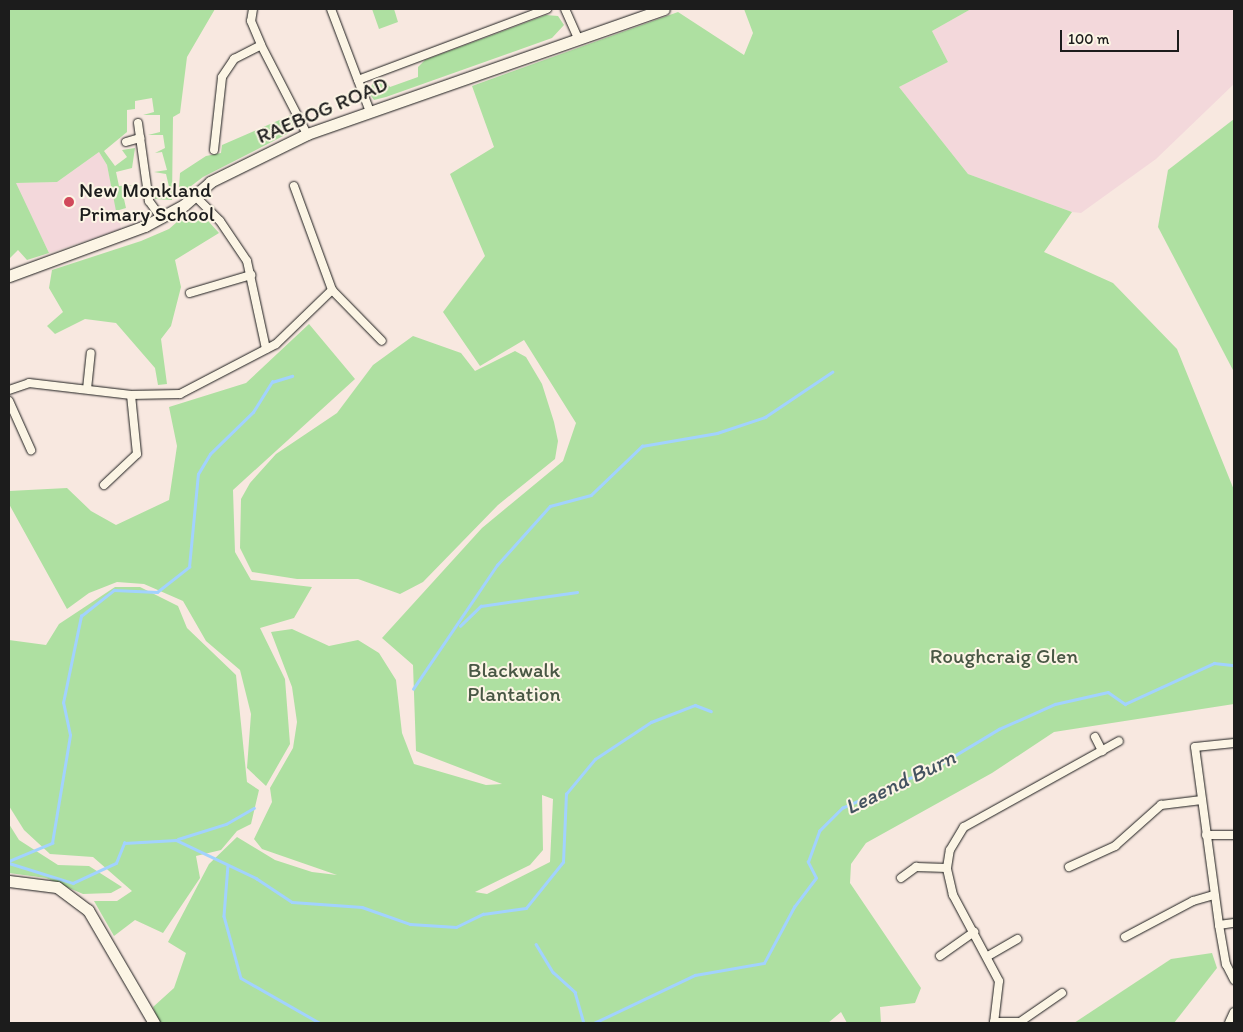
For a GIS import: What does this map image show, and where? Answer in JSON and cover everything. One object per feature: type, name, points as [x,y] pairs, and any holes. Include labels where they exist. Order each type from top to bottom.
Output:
[{"type":"main road","name":"RAEBOG ROAD","points":[[9,276],[145,226],[160,216],[180,208],[193,194],[307,134],[577,36],[664,9]]},
{"type":"main road","points":[[9,882],[57,886],[88,910],[154,1023]]},
{"type":"street","points":[[252,9],[251,21],[261,45],[307,134]]},
{"type":"street","points":[[331,9],[369,110]]},
{"type":"street","points":[[522,9],[526,17]]},
{"type":"street","points":[[358,80],[547,9]]},
{"type":"street","points":[[565,9],[577,36]]},
{"type":"street","points":[[214,150],[222,77],[234,59],[261,45]]},
{"type":"street","points":[[138,123],[149,201],[160,216]]},
{"type":"street","points":[[126,142],[140,138]]},
{"type":"street","points":[[294,186],[332,290],[382,341]]},
{"type":"street","points":[[193,194],[238,245],[251,275],[266,350]]},
{"type":"street","points":[[190,293],[251,275]]},
{"type":"street","points":[[9,390],[29,383],[132,395],[180,394],[266,350],[332,290]]},
{"type":"street","points":[[87,389],[91,353]]},
{"type":"street","points":[[104,485],[137,454],[132,395]]},
{"type":"street","points":[[9,401],[31,450]]},
{"type":"street","points":[[1095,737],[1102,750]]},
{"type":"street","points":[[1062,993],[1020,1022],[994,1023],[999,981],[988,956],[953,895],[947,868],[950,850],[964,827],[1119,741]]},
{"type":"street","points":[[1234,743],[1195,747],[1219,925],[1226,964],[1234,980]]},
{"type":"street","points":[[1069,867],[1116,846],[1161,806],[1202,800]]},
{"type":"street","points":[[1206,835],[1234,834]]},
{"type":"street","points":[[900,878],[916,867],[947,868]]},
{"type":"street","points":[[1125,937],[1193,901],[1214,894]]},
{"type":"street","points":[[1219,925],[1234,923]]},
{"type":"street","points":[[940,956],[974,932]]},
{"type":"street","points":[[988,956],[1018,939]]},
{"type":"street","points":[[1229,1023],[1234,1012]]},
{"type":"shaded area","points":[[971,9],[1234,9],[1234,84],[1156,159],[1081,213],[1072,212],[968,174],[899,87],[948,62],[932,31]]},
{"type":"shaded area","name":"New Monkland Primary School","points":[[99,152],[107,165],[121,229],[49,253],[15,183],[57,182]]},
{"type":"green space","points":[[9,9],[215,9],[187,57],[180,113],[173,117],[172,200],[155,199],[156,193],[170,191],[166,174],[154,172],[167,170],[162,152],[155,153],[165,148],[163,135],[148,135],[160,132],[160,115],[143,115],[154,112],[152,98],[135,101],[135,109],[127,110],[127,132],[104,151],[115,166],[127,157],[122,150],[135,148],[132,168],[116,172],[119,186],[132,185],[122,190],[126,208],[116,211],[107,165],[99,152],[57,182],[16,183],[49,253],[27,260],[18,250],[9,259]]},
{"type":"green space","points":[[372,9],[394,9],[398,22],[379,29]]},
{"type":"green space","points":[[744,9],[971,9],[932,31],[948,62],[899,87],[968,174],[1072,212],[1044,252],[1113,283],[1177,349],[1234,490],[1234,704],[1054,732],[992,773],[866,843],[851,864],[850,883],[921,988],[915,1003],[880,1007],[881,1023],[847,1023],[841,1012],[828,1023],[159,1023],[153,1007],[174,988],[186,953],[168,942],[209,864],[237,837],[275,860],[312,872],[337,875],[262,849],[254,839],[272,802],[270,788],[293,748],[297,722],[292,687],[271,632],[292,629],[329,646],[358,640],[379,653],[396,680],[402,733],[414,764],[486,785],[502,784],[416,751],[413,665],[382,638],[482,528],[563,461],[576,423],[524,340],[480,366],[443,312],[485,256],[450,174],[494,147],[472,86],[678,12],[744,55],[753,33]],"holes":[[[542,795],[553,799],[550,862],[487,894],[475,892],[530,865],[543,850]]]},
{"type":"green space","points":[[546,15],[558,16],[564,25],[552,38],[386,97],[374,100],[369,93],[374,79],[385,80],[390,87],[418,77],[418,67],[425,60]]},
{"type":"green space","points":[[291,115],[294,122],[289,133],[203,177],[182,193],[179,188],[180,173],[206,156],[221,153],[222,145]]},
{"type":"green space","points":[[1234,119],[1234,372],[1158,227],[1168,170]]},
{"type":"green space","points":[[200,212],[219,233],[175,260],[181,287],[171,326],[161,339],[167,384],[158,385],[155,368],[116,323],[85,319],[55,334],[47,326],[63,312],[49,288],[52,270],[141,241],[169,229],[185,215]]},
{"type":"green space","points":[[309,324],[355,379],[233,490],[235,552],[251,580],[312,587],[294,618],[260,628],[285,679],[290,744],[266,786],[247,768],[251,714],[240,670],[206,641],[183,601],[144,584],[117,582],[89,593],[67,609],[9,504],[9,491],[67,488],[91,511],[116,525],[169,500],[177,446],[169,407],[246,383]]},
{"type":"green space","points":[[413,336],[461,353],[475,371],[515,351],[526,357],[542,384],[554,422],[558,441],[555,459],[498,505],[423,582],[400,594],[358,579],[297,579],[252,572],[240,548],[241,499],[250,483],[276,454],[337,413],[373,365]]},
{"type":"green space","points":[[115,587],[140,587],[178,606],[187,628],[236,675],[247,782],[259,790],[251,824],[237,831],[221,850],[196,856],[200,878],[163,933],[135,920],[114,936],[94,901],[117,901],[132,891],[93,857],[50,854],[24,830],[9,806],[9,640],[46,645],[59,624]]},
{"type":"green space","points":[[9,824],[19,840],[58,865],[89,866],[122,887],[111,893],[83,894],[46,878],[9,873]]},
{"type":"green space","points":[[1212,953],[1217,968],[1174,1023],[1074,1023],[1171,959]]},
{"type":"waterway","points":[[413,689],[497,565],[550,506],[591,495],[642,446],[717,433],[765,417],[832,372]]},
{"type":"waterway","points":[[9,861],[52,843],[70,735],[63,703],[81,616],[114,590],[157,592],[189,567],[198,474],[210,454],[253,412],[272,382],[292,376]]},
{"type":"waterway","points":[[460,626],[481,606],[577,592]]},
{"type":"waterway","name":"Leaend Burn","points":[[594,1023],[695,975],[764,963],[794,907],[816,878],[808,862],[819,831],[842,808],[939,765],[999,729],[1055,704],[1108,692],[1125,704],[1214,663],[1234,665]]},
{"type":"waterway","points":[[9,863],[73,883],[116,863],[124,843],[176,840],[256,878],[292,902],[362,907],[410,924],[456,927],[483,914],[526,908],[563,862],[566,794],[595,759],[651,722],[695,705],[711,711]]},
{"type":"waterway","points":[[178,839],[226,824],[254,808]]},
{"type":"waterway","points":[[228,865],[224,916],[241,978],[320,1023]]},
{"type":"waterway","points":[[536,944],[553,972],[575,992],[584,1023]]},
{"type":"place","name":"New Monkland Primary School","points":[[69,202]]},
{"type":"park label","name":"Roughcraig Glen","points":[[1004,656]]},
{"type":"park label","name":"Blackwalk Plantation","points":[[514,682]]}]
